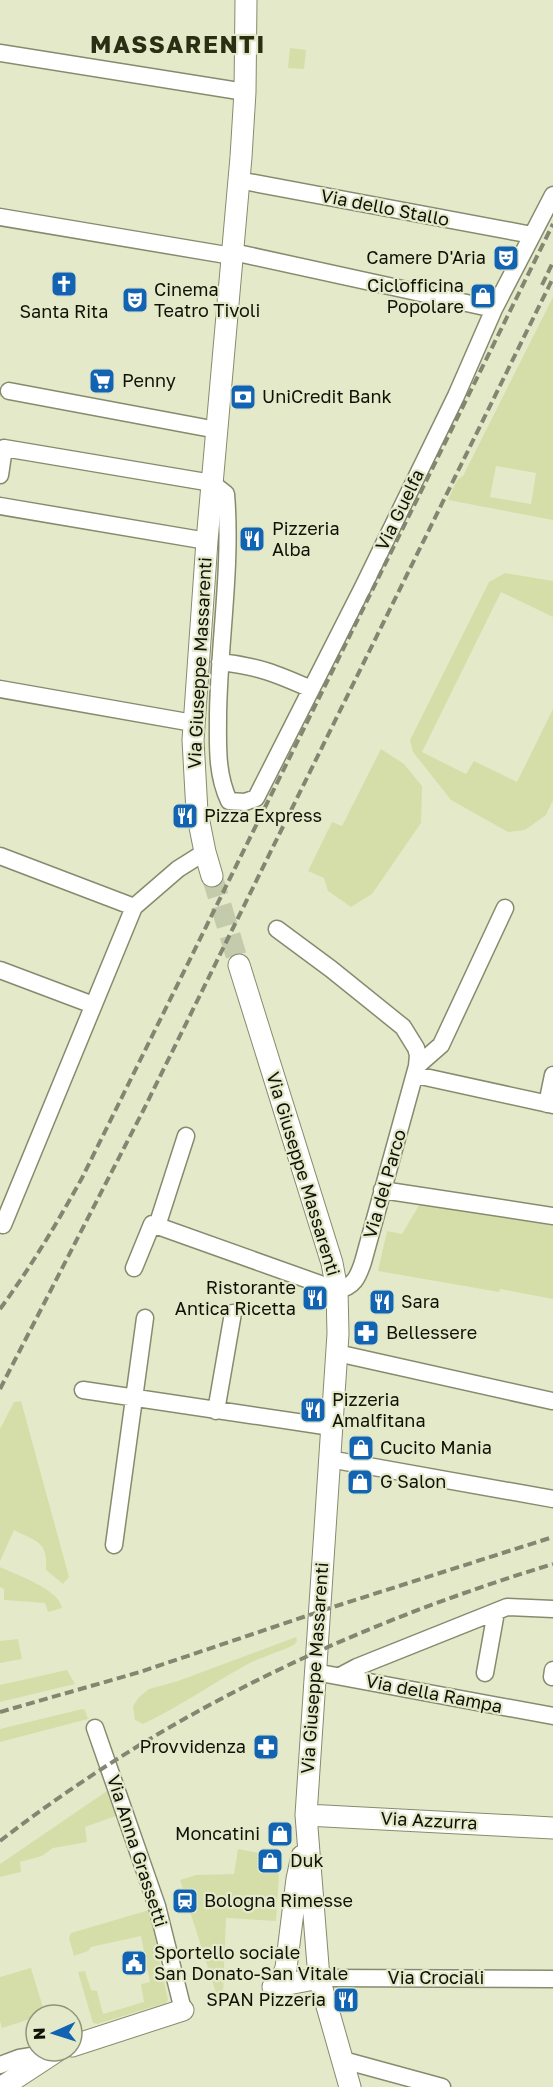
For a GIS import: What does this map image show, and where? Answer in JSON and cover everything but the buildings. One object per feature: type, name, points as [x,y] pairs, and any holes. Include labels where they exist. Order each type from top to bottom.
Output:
[{"type":"main road","name":"Via Giuseppe Massarenti","points":[[212,876],[205,852],[195,790],[193,723],[245,92],[246,0]]},
{"type":"main road","name":"Via Giuseppe Massarenti","points":[[239,965],[332,1263],[337,1290],[339,1326],[306,1815],[319,1977],[350,2087]]},
{"type":"main road","name":"Via Azzurra","points":[[306,1815],[553,1828]]},
{"type":"main road","name":"Via Giuseppe Massarenti","points":[[307,1841],[297,1879],[286,1968],[282,1978],[273,1987],[319,1977]]},
{"type":"main road","points":[[84,2042],[183,2010]]},
{"type":"main road","points":[[2,2087],[42,2063]]},
{"type":"street","points":[[0,53],[245,92]]},
{"type":"street","name":"Via dello Stallo","points":[[238,180],[532,235]]},
{"type":"street","name":"Via Guelfa","points":[[229,801],[245,802],[256,798],[456,396],[494,309],[553,195]]},
{"type":"street","points":[[0,217],[232,254],[494,309]]},
{"type":"street","points":[[9,391],[217,430]]},
{"type":"street","points":[[0,475],[4,448],[212,483]]},
{"type":"street","name":"Via Giuseppe Massarenti","points":[[212,483],[226,494],[229,533],[220,662],[218,760],[222,785],[229,801]]},
{"type":"street","points":[[0,506],[207,541]]},
{"type":"street","points":[[220,662],[249,665],[270,671],[311,689]]},
{"type":"street","points":[[0,689],[193,723]]},
{"type":"street","points":[[3,1225],[134,907],[178,869],[205,852]]},
{"type":"street","points":[[0,856],[134,907]]},
{"type":"street","points":[[417,1071],[441,1045],[505,908]]},
{"type":"street","points":[[277,929],[331,969],[402,1027],[416,1048],[417,1071]]},
{"type":"street","points":[[0,970],[93,1005]]},
{"type":"street","points":[[417,1071],[550,1105],[553,1075]]},
{"type":"street","name":"Via del Parco","points":[[337,1290],[351,1285],[360,1274],[417,1071]]},
{"type":"street","points":[[157,1226],[186,1136]]},
{"type":"street","points":[[382,1190],[553,1216]]},
{"type":"street","points":[[134,1268],[152,1224],[337,1290]]},
{"type":"street","points":[[216,1411],[232,1313]]},
{"type":"street","points":[[114,1545],[145,1318]]},
{"type":"street","points":[[337,1353],[552,1401]]},
{"type":"street","points":[[83,1390],[331,1427]]},
{"type":"street","points":[[329,1459],[553,1499]]},
{"type":"street","points":[[340,1677],[357,1666],[507,1607],[553,1609]]},
{"type":"street","points":[[485,1673],[496,1612]]},
{"type":"street","name":"Via della Rampa","points":[[315,1672],[553,1716]]},
{"type":"street","name":"Via Anna Grassetti","points":[[95,1728],[123,1802],[157,1906],[183,2010]]},
{"type":"street","name":"Via Crociali","points":[[319,1977],[553,1979]]},
{"type":"street","points":[[0,2065],[24,2057]]},
{"type":"street","points":[[343,2060],[442,2087]]},
{"type":"green space","points":[[290,48],[306,50],[304,69],[288,68]]},
{"type":"green space","points":[[553,297],[553,520],[448,500],[457,480],[463,476]],"holes":[[[496,466],[536,473],[531,504],[490,497]]]},
{"type":"green space","points":[[505,573],[553,581],[553,617],[501,592],[422,752],[466,774],[474,761],[517,782],[553,709],[553,800],[546,815],[525,830],[508,832],[451,800],[413,752],[410,740],[489,582]]},
{"type":"green space","points":[[381,749],[404,764],[422,786],[421,823],[372,894],[351,907],[328,891],[324,878],[308,871],[332,822],[342,826]]},
{"type":"green space","points":[[421,1202],[553,1226],[553,1299],[378,1271],[387,1231],[402,1234]]},
{"type":"green space","points":[[21,1401],[69,1577],[63,1584],[46,1570],[43,1548],[35,1540],[14,1530],[0,1561],[0,1429],[14,1402]]},
{"type":"green space","points":[[0,1567],[46,1589],[59,1601],[62,1608],[48,1612],[45,1603],[4,1600],[4,1589],[0,1587]]},
{"type":"green space","points":[[296,1637],[297,1641],[294,1645],[246,1665],[143,1724],[135,1720],[133,1706],[149,1689],[178,1681]]},
{"type":"green space","points":[[18,1639],[22,1659],[0,1663],[0,1641]]},
{"type":"green space","points":[[67,1670],[75,1684],[0,1702],[0,1685]]},
{"type":"green space","points":[[85,1710],[88,1719],[0,1742],[0,1729]]},
{"type":"green space","points":[[107,1791],[116,1816],[85,1827],[87,1842],[53,1848],[42,1856],[20,1862],[21,1872],[0,1877],[0,1864]]},
{"type":"green space","points":[[238,1849],[280,1857],[276,1921],[226,1918],[223,1994],[217,1996],[180,1880],[196,1875],[234,1874]]},
{"type":"green space","points":[[149,1910],[168,2000],[166,2003],[97,2024],[93,2023],[78,1972],[85,1971],[91,1990],[97,1991],[103,2014],[144,2002],[141,1984],[150,1982],[141,1936],[91,1947],[88,1951],[74,1956],[69,1938],[71,1933]]},
{"type":"green space","points":[[31,1968],[42,2003],[24,2003],[24,2021],[2,2028],[0,2021],[0,1977]]},
{"type":"tunnel","points":[[212,876],[239,965]]},
{"type":"railway","points":[[0,1309],[43,1245],[82,1178],[553,224]]},
{"type":"railway","points":[[542,285],[553,262]]},
{"type":"railway","points":[[0,1389],[143,1111],[553,278]]},
{"type":"railway","points":[[0,1712],[140,1672],[333,1607],[553,1537]]},
{"type":"railway","points":[[0,1841],[63,1795],[129,1752],[195,1713],[264,1677],[334,1644],[405,1615],[553,1564]]},
{"type":"place","name":"Camere D'Aria","points":[[506,258]]},
{"type":"place","name":"Santa Rita","points":[[64,284]]},
{"type":"place","name":"Ciclofficina Popolare","points":[[483,296]]},
{"type":"place","name":"Cinema Teatro Tivoli","points":[[135,300]]},
{"type":"place","name":"Penny","points":[[102,381]]},
{"type":"place","name":"UniCredit Bank","points":[[243,397]]},
{"type":"place","name":"Pizzeria Alba","points":[[252,539]]},
{"type":"place","name":"Pizza Express","points":[[185,816]]},
{"type":"place","name":"Ristorante Antica Ricetta","points":[[315,1298]]},
{"type":"place","name":"Sara","points":[[382,1302]]},
{"type":"place","name":"Bellessere","points":[[366,1333]]},
{"type":"place","name":"Pizzeria Amalfitana","points":[[313,1410]]},
{"type":"place","name":"Cucito Mania","points":[[361,1448]]},
{"type":"place","name":"G Salon","points":[[360,1482]]},
{"type":"place","name":"Provvidenza","points":[[266,1747]]},
{"type":"place","name":"Moncatini","points":[[280,1834]]},
{"type":"place","name":"Duk","points":[[270,1861]]},
{"type":"place","name":"Bologna Rimesse","points":[[185,1901]]},
{"type":"place","name":"Sportello sociale San Donato-San Vitale","points":[[134,1963]]},
{"type":"place","name":"SPAN Pizzeria","points":[[346,2000]]},
{"type":"district","name":"MASSARENTI","points":[[178,45]]}]
